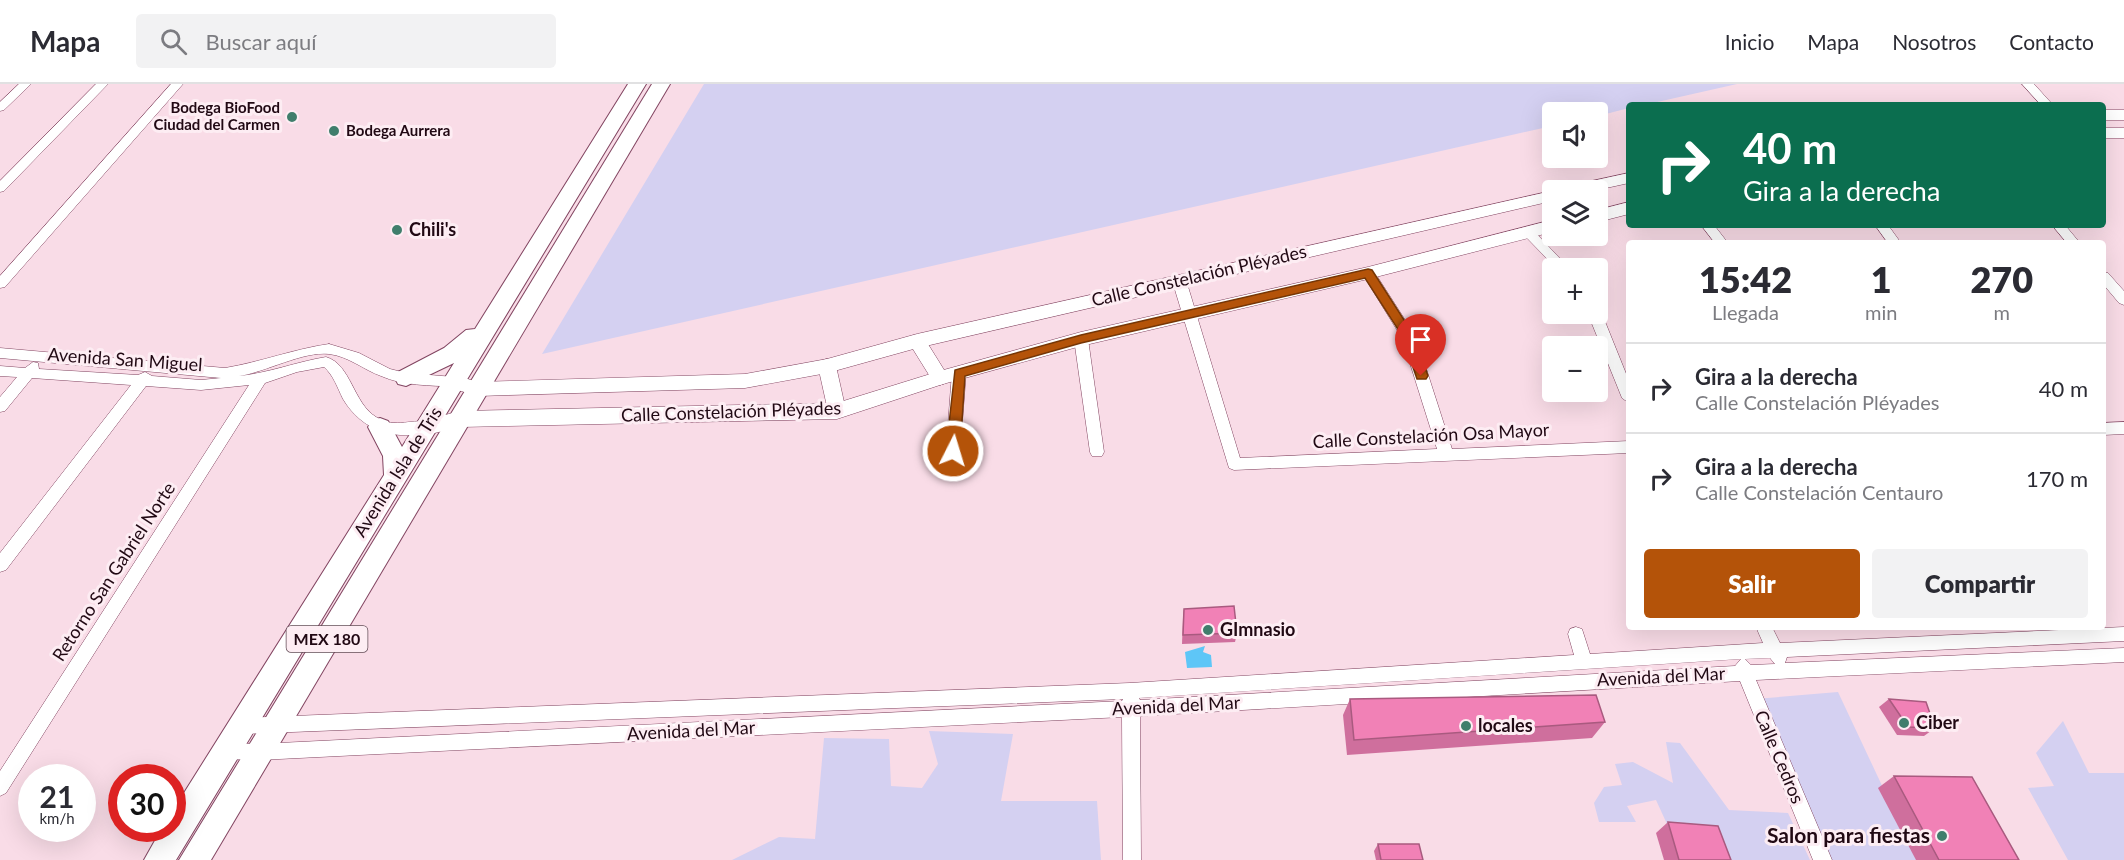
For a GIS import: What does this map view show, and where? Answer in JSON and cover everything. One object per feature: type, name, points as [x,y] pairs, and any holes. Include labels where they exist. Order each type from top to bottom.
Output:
[{"type":"main road","name":"Avenida Isla de Tris","points":[[159,860],[228,751],[485,327],[637,84]]},
{"type":"main road","name":"Avenida Isla de Tris","points":[[194,860],[661,84]]},
{"type":"main road","points":[[2106,115],[2124,115]]},
{"type":"main road","points":[[2106,133],[2124,133]]},
{"type":"main road","points":[[1608,183],[1626,179]]},
{"type":"main road","name":"Calle Constelación Pléyades","points":[[453,382],[478,389],[745,381],[827,366],[917,341],[1542,198]]},
{"type":"main road","points":[[1608,213],[1626,209]]},
{"type":"main road","name":"Calle Constelación Pléyades","points":[[426,427],[460,419],[837,411],[940,378],[1081,339],[1368,273],[1542,228]]},
{"type":"main road","points":[[406,378],[452,354],[485,327]]},
{"type":"main road","points":[[380,427],[395,456],[396,475]]},
{"type":"street","points":[[0,108],[24,84]]},
{"type":"street","points":[[0,188],[102,84]]},
{"type":"street","points":[[0,284],[177,84]]},
{"type":"street","points":[[2028,84],[2044,102]]},
{"type":"street","points":[[1710,228],[1720,240]]},
{"type":"street","points":[[1883,228],[1893,240]]},
{"type":"street","points":[[2061,228],[2071,240]]},
{"type":"street","points":[[1528,232],[1553,258]]},
{"type":"street","points":[[1368,273],[1409,337],[1446,454]]},
{"type":"street","points":[[2106,279],[2124,300]]},
{"type":"street","points":[[1179,280],[1191,314]]},
{"type":"street","name":"Calle Constelación Osa Mayor","points":[[1191,314],[1234,464],[1626,447]]},
{"type":"street","points":[[1599,324],[1626,391]]},
{"type":"street","points":[[1081,339],[1097,452]]},
{"type":"street","points":[[917,341],[940,378]]},
{"type":"street","name":"Avenida San Miguel","points":[[0,353],[225,373],[257,368],[303,353],[329,349],[354,357],[387,373],[406,378],[453,382]]},
{"type":"street","points":[[0,406],[42,356]]},
{"type":"street","name":"Avenida San Miguel","points":[[0,371],[201,386],[260,379],[296,367],[326,362],[337,369],[356,408],[380,427]]},
{"type":"street","points":[[827,366],[837,411]]},
{"type":"street","points":[[0,565],[152,367]]},
{"type":"street","points":[[953,451],[959,373]]},
{"type":"street","name":"Retorno San Gabriel Norte","points":[[0,787],[260,379]]},
{"type":"street","points":[[380,427],[404,432],[426,427]]},
{"type":"street","points":[[2106,429],[2124,428]]},
{"type":"street","points":[[1766,630],[1785,671]]},
{"type":"street","points":[[1575,634],[1584,662]]},
{"type":"street","name":"Avenida del Mar","points":[[242,726],[1130,691],[1737,652],[2124,634]]},
{"type":"street","name":"Calle Cedros","points":[[1737,652],[1823,860]]},
{"type":"street","name":"Avenida del Mar","points":[[228,751],[259,752],[1131,709],[1745,673],[2124,656]]},
{"type":"street","points":[[1130,691],[1132,860]]},
{"type":"shaded area","points":[[704,84],[1737,84],[1657,102],[1626,102],[1626,109],[1608,113],[1608,102],[1542,102],[1542,128],[542,354]]},
{"type":"shaded area","points":[[1838,692],[1917,860],[1824,860],[1755,699]]},
{"type":"shaded area","points":[[2063,721],[2089,773],[2124,773],[2124,860],[2068,860],[2028,788],[2054,786],[2036,753]]},
{"type":"shaded area","points":[[929,731],[1013,734],[1001,801],[1097,801],[1101,860],[732,860],[779,837],[815,839],[824,738],[889,739],[891,786],[922,788],[938,764]]},
{"type":"shaded area","points":[[1666,742],[1680,743],[1729,810],[1788,813],[1810,860],[1718,860],[1667,824],[1656,800],[1627,806],[1636,822],[1599,822],[1594,803],[1604,787],[1622,785],[1615,764],[1633,762],[1673,783]]},
{"type":"water","points":[[1205,646],[1203,652],[1211,655],[1212,667],[1187,668],[1185,652]]},
{"type":"building","name":"GImnasio","points":[[1234,606],[1237,633],[1183,635],[1184,609]]},
{"type":"building","points":[[1596,695],[1605,722],[1354,740],[1350,699]]},
{"type":"building","points":[[1889,699],[1926,702],[1935,728],[1908,727]]},
{"type":"building","points":[[1894,776],[1972,777],[2019,860],[1939,860]]},
{"type":"building","points":[[1668,822],[1718,826],[1731,860],[1679,860]]},
{"type":"building","points":[[1378,844],[1419,844],[1423,860],[1381,860]]},
{"type":"place","name":"Bodega BioFood Ciudad del Carmen","points":[[292,117]]},
{"type":"place","name":"Bodega Aurrera","points":[[334,131]]},
{"type":"place","name":"Chili's","points":[[397,230]]},
{"type":"place","name":"GImnasio","points":[[1208,630]]},
{"type":"place","name":"Ciber","points":[[1904,723]]},
{"type":"place","name":"locales","points":[[1466,726]]},
{"type":"place","name":"Salon para fiestas","points":[[1942,836]]},
{"type":"route","points":[[953,451],[959,373],[1081,339],[1368,273],[1409,337],[1421,376]]}]
